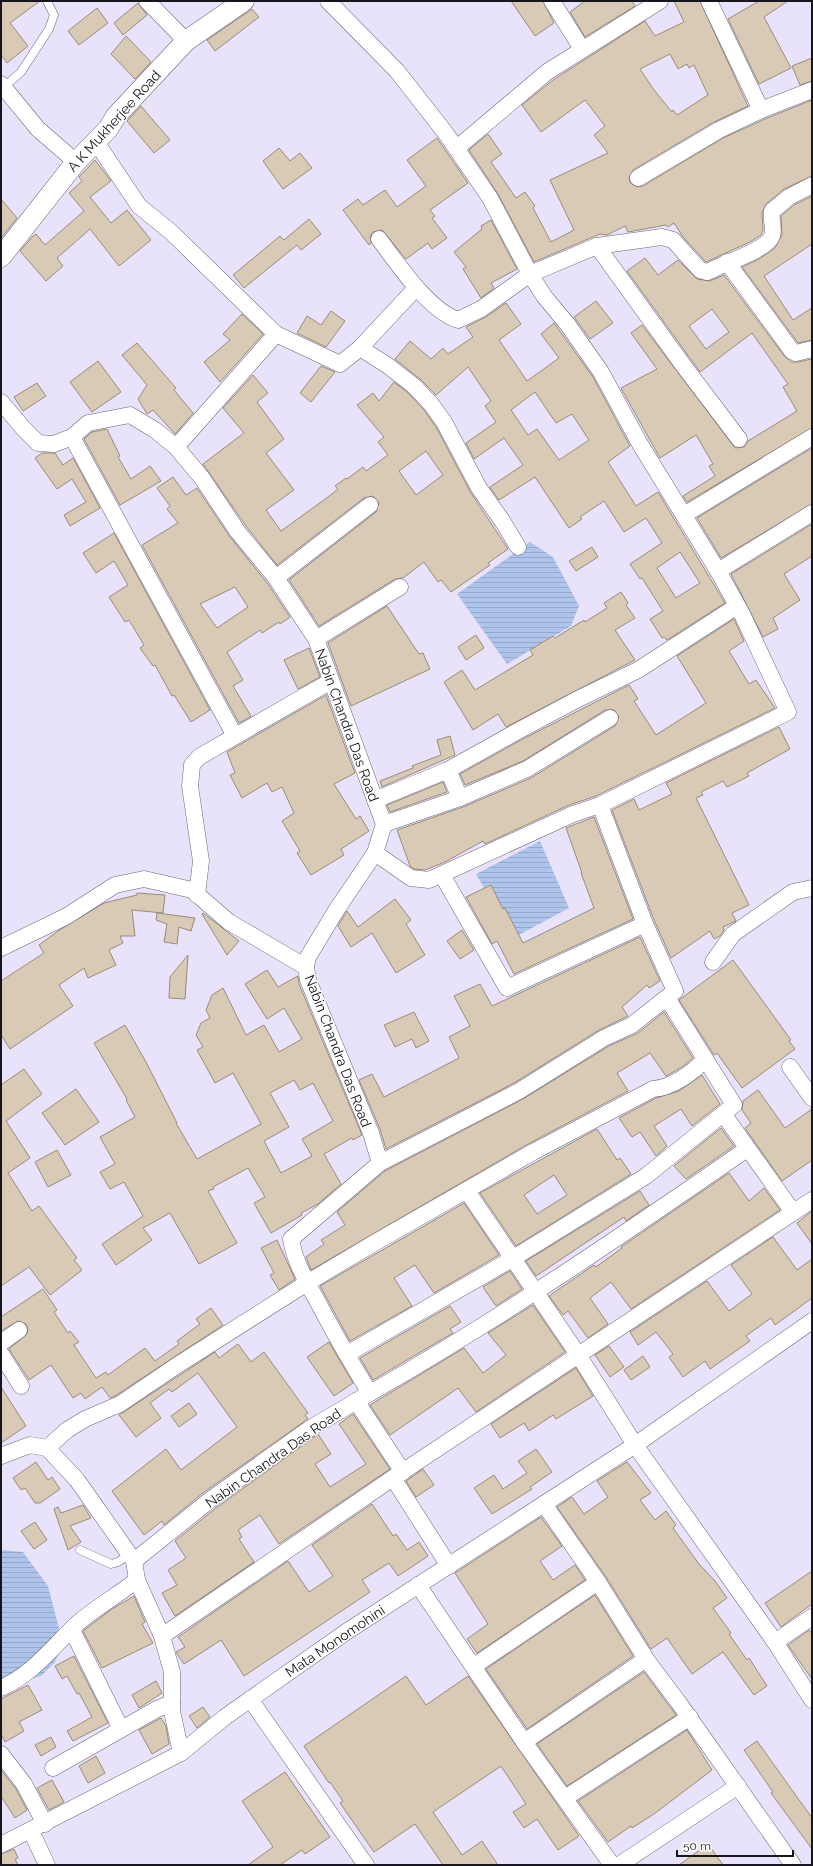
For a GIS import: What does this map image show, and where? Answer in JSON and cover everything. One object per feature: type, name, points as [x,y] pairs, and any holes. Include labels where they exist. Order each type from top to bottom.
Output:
[{"type":"street","points":[[147,1],[186,41]]},
{"type":"street","name":"A K Mukherjee Road","points":[[1,256],[76,162],[108,129],[116,116],[186,41],[244,1]]},
{"type":"street","points":[[328,1],[397,71],[456,148],[490,198],[530,274],[544,296],[568,325],[601,372],[640,444],[718,571],[788,712],[600,805],[573,814],[429,880],[411,878],[375,852]]},
{"type":"street","points":[[552,1],[582,49]]},
{"type":"street","points":[[456,148],[547,72],[582,49],[641,6],[660,1]]},
{"type":"street","points":[[709,1],[761,110]]},
{"type":"street","points":[[2,86],[38,129],[76,162]]},
{"type":"street","points":[[638,178],[719,130],[761,110],[812,90]]},
{"type":"street","points":[[96,142],[139,206],[171,232],[276,334],[340,364],[360,348],[416,288]]},
{"type":"street","points":[[379,239],[416,288],[446,314],[458,320],[481,309],[530,274],[597,246],[662,237],[673,240],[700,270],[707,272],[756,250],[767,243],[772,237],[772,211],[789,197],[812,185]]},
{"type":"street","points":[[597,246],[682,365],[739,439]]},
{"type":"street","points":[[727,262],[792,351],[796,353],[812,349]]},
{"type":"street","points":[[176,447],[276,334]]},
{"type":"street","points":[[360,348],[405,378],[431,404],[444,422],[479,488],[503,522],[518,547]]},
{"type":"street","name":"Nabin Chandra Das Road","points":[[1,402],[38,443],[54,444],[72,437],[88,423],[130,414],[155,430],[176,447],[202,478],[238,532],[276,578],[316,639],[384,824],[375,852],[324,930],[308,957],[306,967],[308,980],[370,1133],[380,1163]]},
{"type":"street","points":[[72,437],[235,736]]},
{"type":"street","points":[[684,515],[812,437]]},
{"type":"street","points":[[276,578],[370,505]]},
{"type":"street","points":[[718,571],[812,513]]},
{"type":"street","points":[[316,639],[400,587]]},
{"type":"street","points":[[375,800],[448,770],[578,699],[638,670],[736,606]]},
{"type":"street","points":[[197,895],[201,861],[190,786],[192,765],[199,757],[331,681]]},
{"type":"street","points":[[384,824],[460,798],[527,769],[610,718]]},
{"type":"street","points":[[448,770],[460,798]]},
{"type":"street","points":[[370,1393],[346,1354],[307,1283],[294,1254],[291,1239],[380,1163],[519,1091],[604,1038],[632,1026],[675,990],[645,924],[600,805]]},
{"type":"street","points":[[442,875],[506,988],[645,924]]},
{"type":"street","points":[[1,948],[67,916],[115,885],[144,879],[192,890],[229,922],[306,967]]},
{"type":"street","points":[[713,962],[733,934],[793,892],[812,888]]},
{"type":"street","points":[[346,1354],[512,1259],[646,1176],[724,1115],[734,1105],[667,998]]},
{"type":"street","points":[[47,1448],[67,1430],[85,1418],[120,1404],[176,1366],[307,1283],[533,1152],[653,1089],[664,1089],[700,1066],[705,1059]]},
{"type":"street","points":[[790,1067],[812,1098]]},
{"type":"street","points":[[724,1115],[793,1212]]},
{"type":"street","name":"Nabin Chandra Das Road","points":[[132,1558],[309,1429],[535,1292],[639,1224],[747,1149]]},
{"type":"street","points":[[467,1191],[579,1356],[636,1445],[775,1642],[812,1700]]},
{"type":"street","points":[[162,1636],[398,1475],[812,1200]]},
{"type":"street","name":"Mata Monomohini","points":[[38,1827],[181,1753],[250,1699],[346,1632],[636,1445],[812,1321]]},
{"type":"street","points":[[1,1343],[19,1330]]},
{"type":"street","points":[[1,1354],[21,1386]]},
{"type":"street","points":[[356,1401],[449,1566]]},
{"type":"street","points":[[1,1456],[30,1445],[47,1448],[77,1480],[132,1558],[137,1580],[162,1636],[172,1672],[172,1711],[181,1753]]},
{"type":"street","points":[[544,1504],[598,1582],[646,1659],[690,1717],[793,1865]]},
{"type":"street","points":[[1,1688],[14,1683],[37,1665],[90,1614],[137,1580]]},
{"type":"street","points":[[474,1666],[598,1582]]},
{"type":"street","points":[[418,1585],[524,1742],[612,1865]]},
{"type":"street","points":[[775,1642],[812,1617]]},
{"type":"street","points":[[72,1630],[121,1729]]},
{"type":"street","points":[[524,1742],[646,1659]]},
{"type":"street","points":[[250,1699],[366,1865]]},
{"type":"street","points":[[53,1768],[157,1709],[172,1703]]},
{"type":"street","points":[[565,1798],[690,1717]]},
{"type":"street","points":[[1,1754],[24,1784],[38,1827],[47,1865]]},
{"type":"street","points":[[619,1865],[738,1786]]},
{"type":"street","points":[[1,1845],[38,1827]]},
{"type":"lane","points":[[2,86],[21,72],[49,29],[54,15],[47,1]]},
{"type":"lane","points":[[80,1550],[111,1564],[132,1558]]},
{"type":"water","points":[[530,542],[553,557],[579,606],[571,626],[507,664],[457,594]]},
{"type":"water","points":[[540,841],[569,908],[513,938],[476,874]]},
{"type":"water","points":[[1,1550],[23,1552],[48,1586],[63,1644],[55,1662],[41,1676],[1,1686]]},
{"type":"building","points":[[1,1],[40,1],[10,23],[28,46],[7,63],[1,55]]},
{"type":"building","points":[[511,1],[543,1],[554,23],[535,36]]},
{"type":"building","points":[[585,1],[632,1],[635,6],[585,37],[570,12]]},
{"type":"building","points":[[674,1],[700,1],[748,106],[714,122],[633,170],[629,178],[630,183],[638,187],[643,186],[723,138],[812,100],[812,176],[784,189],[766,204],[762,213],[763,230],[761,235],[750,242],[706,262],[683,237],[674,223],[668,227],[666,225],[628,232],[625,226],[607,235],[600,234],[534,262],[498,194],[469,150],[488,134],[502,154],[491,162],[516,198],[525,192],[535,206],[533,208],[551,242],[574,230],[550,180],[608,153],[594,135],[605,126],[585,100],[541,132],[522,105],[553,80],[645,21],[655,36],[684,22]],"holes":[[[670,54],[678,69],[687,64],[689,68],[694,65],[708,95],[677,115],[673,110],[672,112],[654,90],[640,69]]]},
{"type":"building","points":[[759,1],[788,1],[764,17],[791,68],[759,84],[728,19]]},
{"type":"building","points":[[138,3],[147,15],[123,35],[114,23]]},
{"type":"building","points":[[97,8],[108,23],[79,45],[68,31]]},
{"type":"building","points":[[252,9],[259,17],[215,51],[207,40]]},
{"type":"building","points":[[126,36],[151,62],[135,79],[111,54]]},
{"type":"building","points":[[812,58],[812,81],[800,85],[792,66]]},
{"type":"building","points":[[141,106],[170,140],[154,153],[127,121]]},
{"type":"building","points":[[437,138],[468,183],[430,210],[435,216],[432,218],[447,238],[432,249],[428,243],[406,259],[382,230],[373,232],[370,236],[371,243],[369,245],[343,210],[358,199],[363,205],[385,190],[397,207],[426,186],[407,160]]},
{"type":"building","points":[[279,148],[290,161],[300,153],[312,168],[283,189],[263,161]]},
{"type":"building","points":[[95,160],[111,181],[90,197],[111,223],[127,210],[151,240],[119,266],[90,229],[57,258],[63,266],[46,281],[20,251],[36,234],[45,245],[84,211],[69,193],[82,181],[79,177]]},
{"type":"building","points":[[812,196],[812,244],[764,276],[793,320],[812,308],[812,340],[798,343],[742,267],[759,259],[775,248],[782,235],[781,216],[794,205]]},
{"type":"building","points":[[1,199],[17,218],[1,238]]},
{"type":"building","points":[[309,219],[321,234],[301,250],[297,245],[244,288],[233,275],[280,236],[284,240]]},
{"type":"building","points":[[491,220],[517,269],[491,283],[494,288],[481,298],[463,269],[466,267],[454,252],[482,229],[481,226]]},
{"type":"building","points":[[645,258],[658,275],[678,260],[697,279],[710,281],[724,275],[785,357],[792,362],[812,359],[812,428],[687,502],[683,496],[715,476],[709,466],[713,464],[696,435],[660,458],[621,388],[657,369],[631,333],[642,325],[735,448],[744,447],[748,441],[797,411],[783,387],[788,384],[752,333],[700,372],[627,271]],"holes":[[[712,309],[729,332],[706,349],[689,326]]]},
{"type":"building","points":[[596,301],[613,323],[590,339],[574,317]]},
{"type":"building","points":[[506,303],[521,324],[499,340],[527,381],[559,358],[541,334],[554,323],[593,377],[630,446],[608,462],[636,506],[658,492],[725,603],[667,640],[664,637],[662,638],[650,619],[663,611],[642,578],[640,579],[630,564],[662,543],[646,518],[624,532],[604,501],[580,517],[582,519],[569,528],[535,477],[499,500],[490,487],[523,465],[504,438],[474,459],[466,443],[496,422],[485,406],[491,401],[468,367],[436,395],[420,379],[395,359],[410,341],[431,359],[443,348],[448,354],[473,337],[466,327],[486,317]],"holes":[[[535,392],[556,423],[572,414],[589,440],[559,460],[537,429],[528,435],[511,410]],[[680,552],[700,583],[676,598],[657,568]]]},
{"type":"building","points":[[331,311],[345,321],[326,347],[297,333],[307,316],[321,325]]},
{"type":"building","points":[[242,314],[263,334],[220,382],[204,362],[230,340],[223,334]]},
{"type":"building","points":[[137,343],[176,388],[174,390],[193,413],[175,434],[153,410],[147,414],[138,399],[147,385],[122,355]]},
{"type":"building","points":[[98,361],[121,392],[92,412],[70,382]]},
{"type":"building","points":[[321,366],[335,372],[311,402],[300,393]]},
{"type":"building","points":[[253,375],[268,393],[257,402],[284,439],[266,453],[294,490],[266,510],[281,531],[338,489],[335,486],[346,478],[347,479],[363,467],[366,471],[388,455],[378,442],[384,437],[357,405],[373,393],[379,401],[394,382],[408,393],[424,410],[436,427],[471,493],[508,549],[488,563],[490,565],[451,592],[441,580],[438,582],[424,562],[403,578],[395,579],[319,626],[289,580],[376,512],[379,503],[373,496],[364,498],[277,565],[246,526],[203,464],[244,433],[223,408]],"holes":[[[426,451],[443,475],[416,495],[399,471]]]},
{"type":"building","points":[[37,383],[46,396],[23,411],[14,397]]},
{"type":"building","points":[[107,429],[120,456],[118,457],[131,479],[150,466],[161,481],[120,505],[84,439],[92,432]]},
{"type":"building","points":[[812,448],[812,504],[721,558],[697,518]]},
{"type":"building","points":[[42,453],[55,453],[63,465],[73,458],[100,508],[70,526],[64,515],[86,502],[72,479],[57,489],[35,458]]},
{"type":"building","points":[[173,477],[186,495],[197,488],[230,537],[268,584],[290,617],[262,633],[260,630],[227,652],[243,680],[233,686],[251,716],[239,723],[142,545],[178,523],[167,509],[170,506],[157,488]],"holes":[[[235,587],[248,607],[217,628],[200,604]]]},
{"type":"building","points":[[812,524],[812,556],[784,574],[800,600],[773,618],[778,629],[763,637],[731,574]]},
{"type":"building","points":[[114,533],[210,710],[191,722],[174,695],[172,696],[155,665],[153,666],[140,648],[144,645],[129,620],[125,622],[109,597],[128,585],[114,561],[96,573],[83,553]]},
{"type":"building","points":[[592,547],[598,557],[576,571],[569,561]]},
{"type":"building","points":[[621,592],[628,603],[626,605],[635,618],[615,630],[635,660],[506,727],[498,714],[473,730],[444,682],[462,670],[475,690],[533,655],[530,650],[553,636],[555,638],[584,620],[585,622],[607,608],[604,603]]},
{"type":"building","points":[[387,606],[419,654],[423,653],[430,669],[351,706],[328,643]]},
{"type":"building","points":[[734,619],[744,641],[729,651],[749,684],[756,680],[775,708],[596,796],[569,805],[485,844],[483,841],[445,862],[425,870],[414,869],[410,866],[397,830],[463,807],[531,778],[615,726],[619,717],[614,710],[605,710],[523,761],[465,785],[460,774],[521,740],[629,685],[638,699],[634,701],[656,735],[706,703],[677,656]]},
{"type":"building","points":[[476,635],[484,648],[466,660],[458,647]]},
{"type":"building","points":[[309,648],[320,677],[298,689],[284,660]]},
{"type":"building","points":[[326,695],[355,773],[334,784],[356,819],[360,816],[369,831],[341,849],[344,855],[311,875],[297,853],[300,851],[282,821],[294,813],[282,787],[272,792],[267,783],[242,798],[230,775],[235,773],[227,752]]},
{"type":"building","points":[[779,727],[790,749],[747,773],[749,776],[727,787],[723,781],[701,792],[703,795],[696,798],[749,905],[732,913],[736,921],[723,927],[724,930],[720,936],[714,939],[710,931],[671,958],[654,920],[612,810],[634,799],[639,810],[672,794],[666,783]]},
{"type":"building","points":[[450,736],[455,755],[382,787],[380,781],[413,768],[412,766],[441,755],[437,740]]},
{"type":"building","points":[[443,782],[447,792],[390,812],[387,805]]},
{"type":"building","points":[[594,817],[633,919],[514,974],[497,941],[492,944],[466,897],[491,885],[523,943],[594,908],[566,828]]},
{"type":"building","points":[[137,893],[165,895],[163,913],[132,910],[135,936],[120,936],[123,943],[109,950],[116,965],[88,978],[84,968],[59,985],[73,1006],[10,1049],[1,1035],[1,981],[44,953],[39,945],[58,931],[104,903],[137,895]]},
{"type":"building","points":[[395,899],[411,920],[406,924],[425,955],[396,973],[372,933],[351,947],[338,926],[347,911],[358,927]]},
{"type":"building","points":[[157,913],[195,918],[191,931],[179,927],[177,944],[164,942],[167,924],[156,920]]},
{"type":"building","points":[[203,913],[239,941],[227,955],[202,914]]},
{"type":"building","points":[[462,930],[474,950],[460,959],[447,941]]},
{"type":"building","points":[[640,937],[660,981],[649,988],[647,985],[622,1007],[628,1016],[599,1030],[514,1083],[386,1149],[380,1129],[359,1080],[372,1074],[384,1097],[459,1058],[449,1037],[470,1026],[454,996],[480,984],[492,1006]]},
{"type":"building","points":[[188,955],[185,999],[169,998],[170,977]]},
{"type":"building","points":[[733,960],[791,1040],[789,1041],[795,1049],[742,1088],[717,1053],[714,1055],[679,1000]]},
{"type":"building","points":[[267,970],[278,987],[298,976],[299,984],[362,1135],[353,1140],[352,1138],[324,1154],[341,1184],[318,1204],[301,1213],[302,1215],[271,1233],[254,1203],[265,1197],[248,1168],[213,1187],[214,1189],[208,1191],[237,1243],[199,1264],[170,1213],[143,1228],[152,1240],[116,1265],[102,1244],[143,1216],[124,1182],[110,1189],[100,1172],[115,1164],[100,1137],[135,1117],[126,1100],[127,1099],[94,1043],[125,1025],[146,1062],[176,1123],[197,1159],[261,1124],[233,1073],[215,1083],[197,1050],[203,1047],[196,1035],[201,1023],[210,1018],[206,1010],[212,995],[223,988],[246,1035],[264,1025],[279,1052],[302,1039],[284,1008],[267,1019],[245,984]],"holes":[[[294,1080],[300,1090],[313,1083],[333,1121],[302,1139],[312,1156],[281,1173],[264,1141],[289,1127],[270,1093]]]},
{"type":"building","points":[[414,1012],[429,1041],[416,1048],[412,1039],[395,1047],[384,1025]]},
{"type":"building","points":[[664,1012],[693,1058],[682,1067],[666,1076],[650,1053],[617,1073],[628,1091],[528,1144],[311,1270],[306,1257],[324,1244],[321,1240],[345,1225],[337,1212],[385,1171],[523,1099],[609,1046],[638,1033]]},
{"type":"building","points":[[24,1069],[42,1094],[6,1121],[30,1158],[8,1173],[32,1211],[39,1206],[77,1258],[74,1260],[82,1270],[50,1295],[29,1267],[1,1286],[1,1085]]},
{"type":"building","points":[[702,1075],[720,1104],[692,1126],[681,1109],[654,1126],[667,1146],[656,1156],[640,1132],[632,1137],[619,1118],[656,1098],[679,1091]]},
{"type":"building","points":[[76,1089],[99,1122],[65,1145],[42,1113]]},
{"type":"building","points":[[758,1090],[785,1128],[812,1109],[812,1160],[782,1181],[745,1128],[751,1123],[742,1110],[743,1101]]},
{"type":"building","points":[[721,1128],[734,1146],[686,1179],[674,1166]]},
{"type":"building","points":[[597,1129],[617,1160],[620,1158],[631,1174],[516,1246],[480,1193]],"holes":[[[554,1175],[567,1195],[537,1214],[524,1195]]]},
{"type":"building","points":[[57,1150],[71,1175],[48,1187],[35,1162]]},
{"type":"building","points":[[729,1173],[749,1201],[764,1188],[780,1210],[631,1309],[611,1282],[590,1298],[608,1324],[588,1338],[568,1311],[563,1315],[549,1296],[594,1265],[596,1267],[622,1248],[621,1247]]},
{"type":"building","points":[[640,1191],[649,1205],[626,1221],[624,1217],[536,1276],[526,1261]]},
{"type":"building","points":[[464,1203],[499,1255],[434,1293],[415,1265],[394,1278],[412,1306],[350,1341],[320,1286]]},
{"type":"building","points":[[812,1211],[812,1244],[797,1223]]},
{"type":"building","points":[[773,1237],[797,1270],[812,1259],[812,1298],[775,1325],[771,1318],[746,1336],[750,1341],[710,1369],[705,1361],[683,1377],[669,1357],[673,1354],[656,1332],[638,1345],[630,1332],[707,1281],[729,1311],[752,1294],[731,1265]]},
{"type":"building","points":[[277,1240],[295,1279],[279,1290],[270,1275],[274,1273],[261,1248]]},
{"type":"building","points":[[510,1271],[522,1289],[496,1306],[483,1287]]},
{"type":"building","points":[[43,1289],[57,1310],[54,1312],[68,1333],[70,1331],[79,1342],[74,1345],[96,1378],[106,1372],[108,1375],[145,1348],[155,1361],[179,1344],[177,1341],[200,1324],[196,1319],[211,1308],[223,1325],[115,1396],[110,1398],[102,1387],[85,1399],[81,1393],[73,1398],[51,1365],[29,1380],[9,1349],[27,1334],[28,1329],[26,1324],[18,1321],[1,1331],[1,1317]]},
{"type":"building","points":[[533,1305],[565,1352],[476,1412],[458,1388],[390,1435],[370,1405],[464,1348],[483,1373],[506,1355],[488,1333]]},
{"type":"building","points":[[450,1306],[461,1322],[450,1329],[453,1333],[373,1380],[360,1358]]},
{"type":"building","points":[[329,1342],[353,1383],[334,1396],[307,1357]]},
{"type":"building","points":[[238,1344],[251,1362],[264,1352],[308,1413],[305,1415],[308,1419],[204,1492],[164,1525],[162,1521],[144,1535],[112,1491],[166,1449],[181,1470],[237,1427],[198,1373],[172,1392],[169,1389],[150,1403],[161,1418],[136,1437],[119,1415],[215,1352],[219,1358]]},
{"type":"building","points":[[609,1346],[624,1367],[610,1377],[595,1355]]},
{"type":"building","points":[[643,1356],[650,1367],[631,1380],[624,1370]]},
{"type":"building","points":[[576,1368],[593,1396],[556,1419],[553,1415],[529,1431],[524,1423],[500,1438],[491,1424]]},
{"type":"building","points":[[1,1387],[26,1426],[1,1443]]},
{"type":"building","points":[[189,1403],[197,1414],[179,1427],[171,1416]]},
{"type":"building","points":[[353,1414],[390,1469],[279,1544],[260,1515],[238,1530],[242,1537],[239,1539],[254,1562],[175,1616],[162,1593],[177,1585],[168,1570],[186,1558],[175,1541],[216,1508],[318,1434],[331,1454],[315,1464],[330,1487],[366,1464],[339,1424]]},
{"type":"building","points":[[536,1449],[552,1472],[530,1487],[532,1489],[492,1514],[474,1488],[494,1475],[503,1489],[527,1473],[518,1461]]},
{"type":"building","points":[[36,1462],[48,1480],[52,1477],[60,1489],[40,1503],[35,1503],[25,1488],[21,1490],[13,1478]]},
{"type":"building","points":[[627,1462],[651,1493],[640,1500],[655,1520],[666,1511],[676,1525],[673,1528],[699,1564],[715,1581],[727,1598],[713,1608],[731,1633],[729,1634],[747,1660],[749,1658],[767,1686],[754,1695],[723,1652],[692,1674],[667,1638],[651,1649],[606,1577],[557,1507],[572,1497],[584,1514],[608,1497],[597,1481]]},
{"type":"building","points":[[423,1469],[434,1485],[416,1497],[406,1481]]},
{"type":"building","points":[[372,1504],[393,1536],[396,1534],[407,1550],[419,1542],[428,1556],[398,1576],[389,1563],[362,1580],[370,1592],[244,1676],[221,1640],[184,1664],[176,1652],[185,1647],[178,1637],[288,1561],[309,1592],[333,1576],[312,1545]]},
{"type":"building","points":[[83,1505],[91,1518],[70,1526],[81,1542],[68,1550],[54,1509],[58,1507],[61,1513]]},
{"type":"building","points":[[541,1517],[562,1546],[540,1561],[553,1580],[575,1565],[585,1580],[477,1653],[467,1639],[488,1624],[455,1573]]},
{"type":"building","points":[[35,1522],[47,1540],[34,1549],[21,1531]]},
{"type":"building","points":[[812,1571],[812,1604],[781,1627],[765,1603]]},
{"type":"building","points":[[595,1595],[633,1656],[527,1729],[486,1669]]},
{"type":"building","points":[[134,1596],[145,1622],[142,1624],[153,1643],[102,1668],[83,1631],[112,1609]]},
{"type":"building","points":[[809,1630],[812,1634],[812,1679],[788,1645]]},
{"type":"building","points":[[74,1656],[108,1723],[73,1741],[67,1731],[92,1717],[79,1693],[77,1694],[67,1676],[62,1679],[55,1666]]},
{"type":"building","points":[[644,1672],[676,1715],[567,1786],[537,1744]]},
{"type":"building","points":[[406,1676],[426,1705],[468,1676],[579,1836],[558,1850],[537,1819],[524,1828],[513,1812],[526,1804],[501,1766],[433,1812],[462,1855],[482,1841],[498,1865],[443,1865],[415,1824],[374,1852],[340,1803],[343,1801],[304,1746]]},
{"type":"building","points":[[156,1681],[162,1693],[139,1708],[132,1695]]},
{"type":"building","points":[[28,1685],[42,1710],[19,1722],[24,1731],[5,1742],[1,1734],[1,1699]]},
{"type":"building","points":[[203,1707],[210,1717],[197,1728],[189,1716]]},
{"type":"building","points":[[161,1718],[166,1726],[169,1744],[152,1754],[139,1730]]},
{"type":"building","points":[[687,1730],[712,1770],[654,1814],[632,1828],[631,1826],[608,1842],[578,1801]]},
{"type":"building","points":[[51,1737],[56,1747],[41,1756],[35,1745]]},
{"type":"building","points":[[757,1741],[812,1818],[812,1849],[771,1793],[773,1792],[744,1750]]},
{"type":"building","points":[[96,1756],[105,1773],[88,1783],[79,1766]]},
{"type":"building","points":[[1,1770],[16,1789],[27,1810],[15,1818],[1,1796]]},
{"type":"building","points":[[285,1772],[330,1837],[305,1854],[302,1850],[280,1865],[248,1865],[273,1847],[242,1801]]},
{"type":"building","points":[[52,1780],[64,1802],[49,1810],[37,1788]]},
{"type":"building","points":[[708,1844],[723,1865],[679,1865]]},
{"type":"building","points":[[14,1849],[18,1858],[15,1859],[18,1865],[1,1865],[1,1854]]}]
